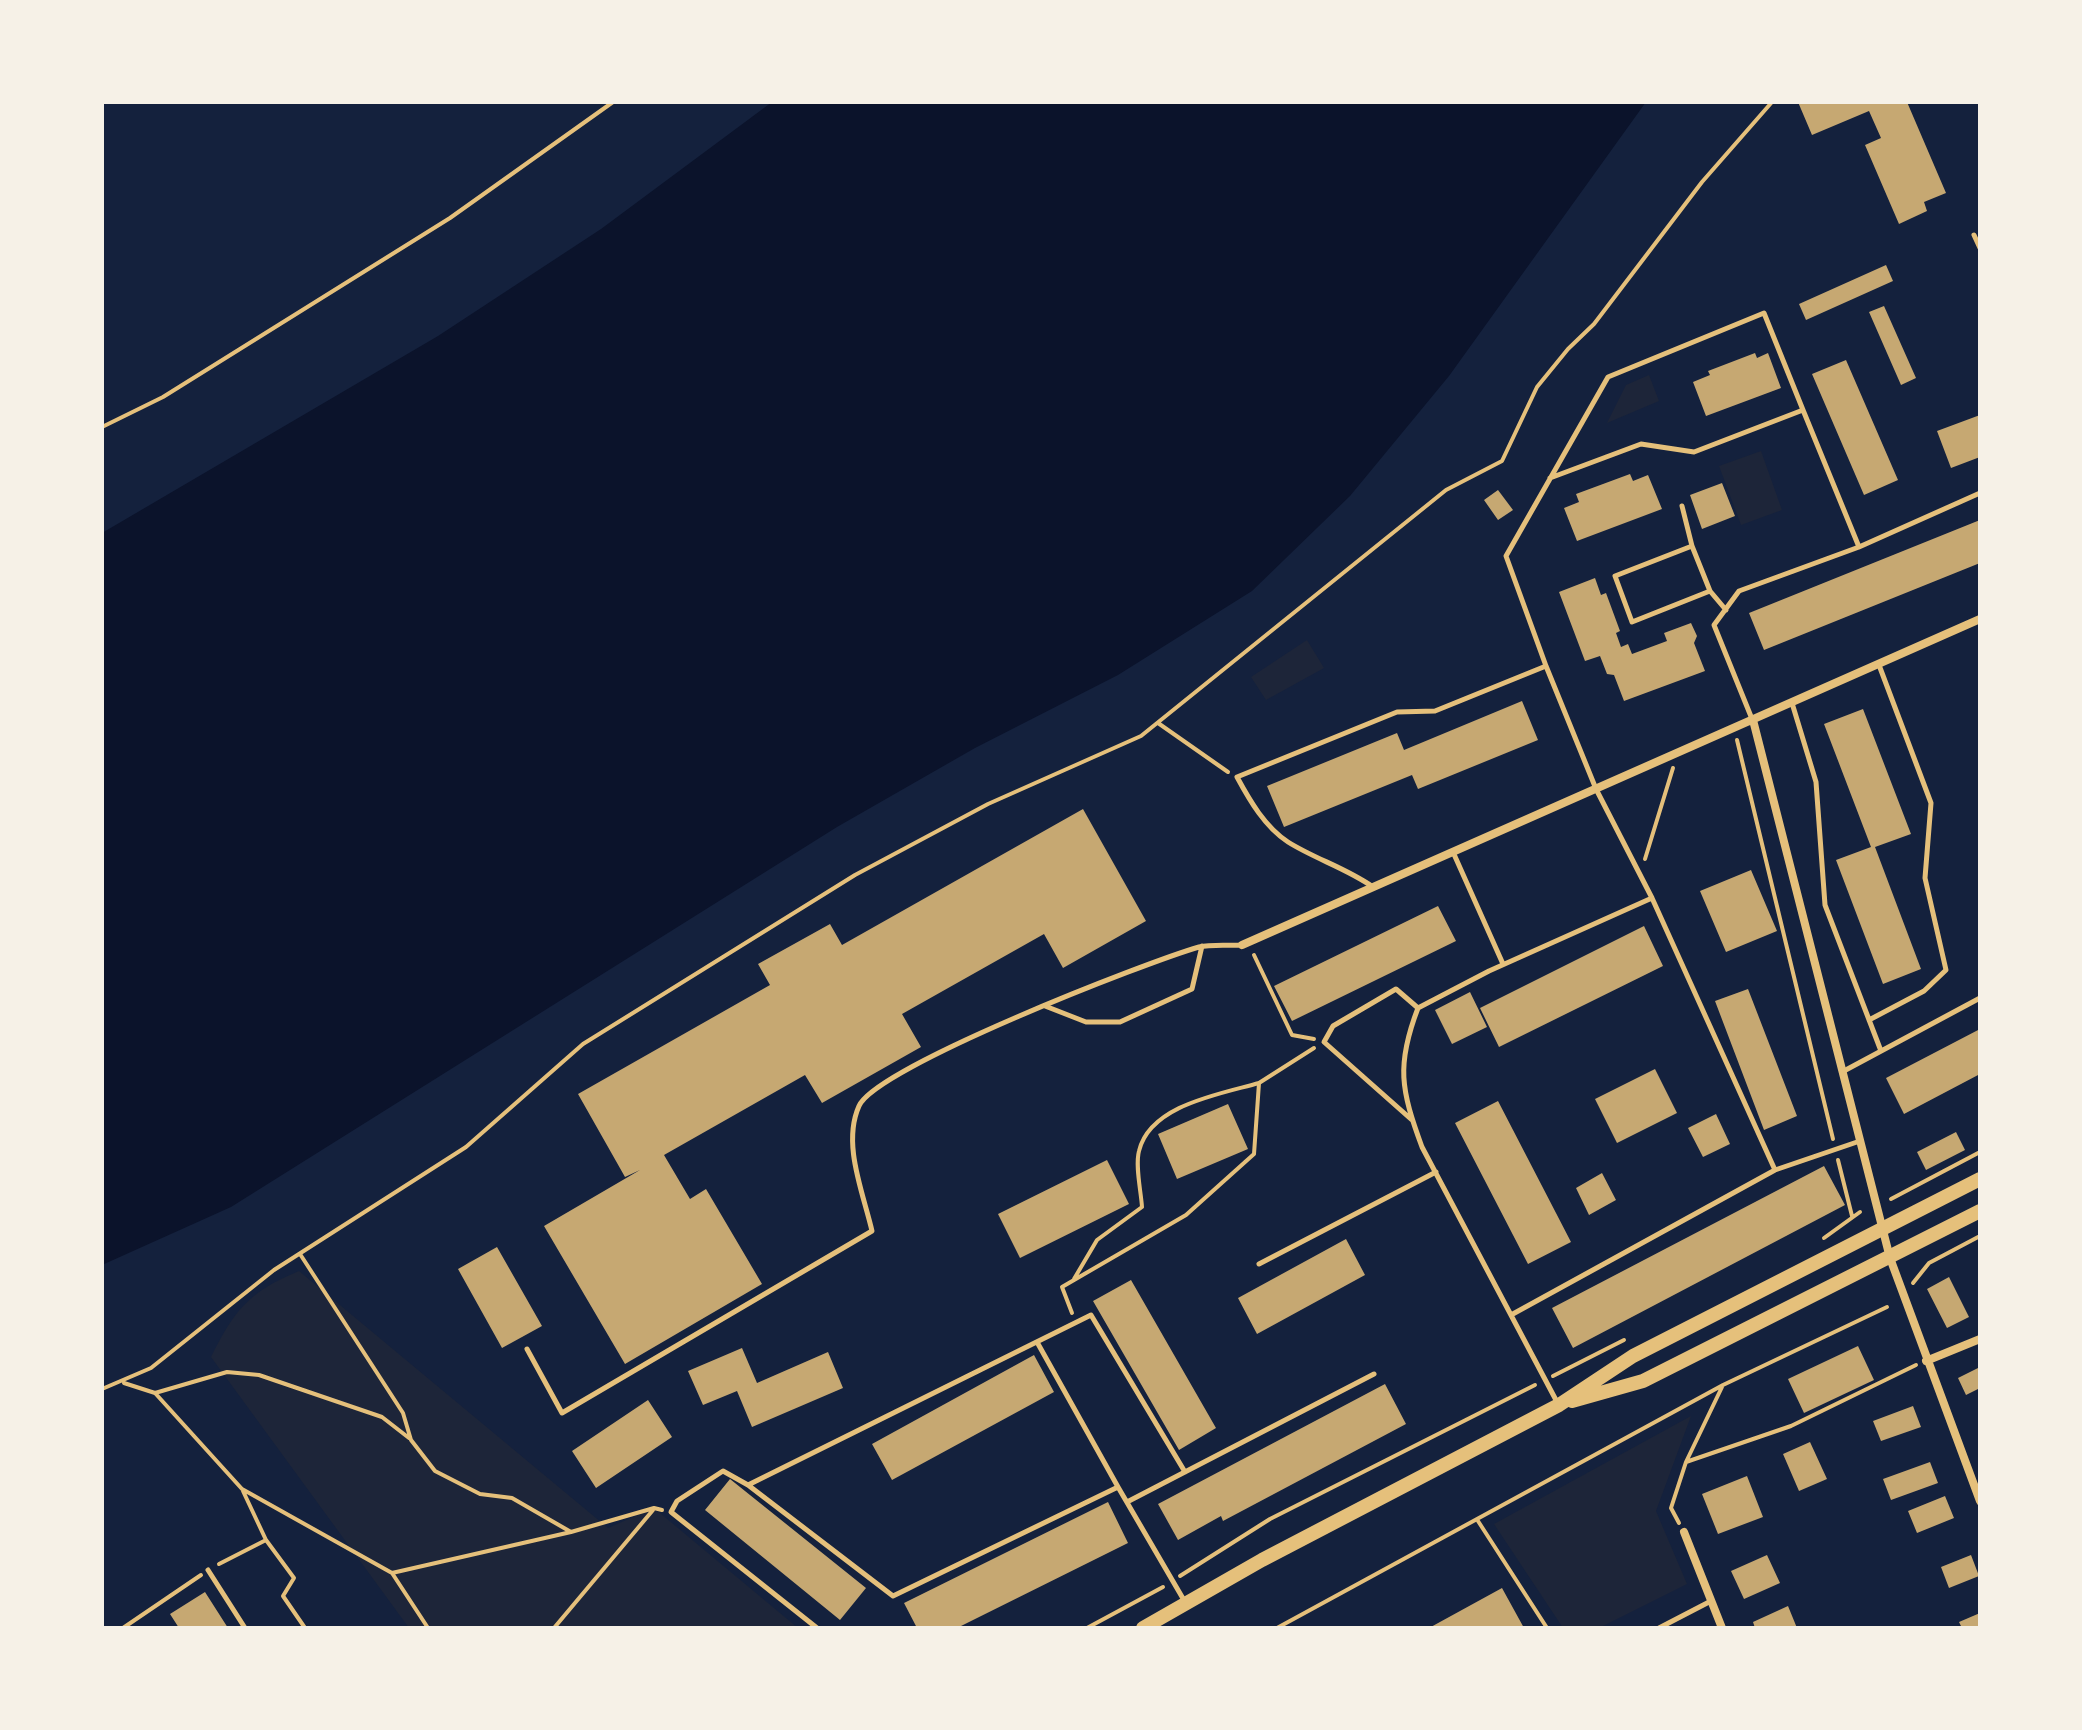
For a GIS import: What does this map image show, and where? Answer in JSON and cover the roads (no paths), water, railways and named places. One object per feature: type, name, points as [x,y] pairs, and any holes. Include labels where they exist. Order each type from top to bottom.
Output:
[{"type":"main road","points":[[1143,1628],[1559,1405],[1633,1356],[1980,1179]]},
{"type":"main road","points":[[1559,1405],[1643,1381],[1980,1211]]},
{"type":"street","points":[[1245,944],[1980,619]]},
{"type":"street","points":[[1753,720],[1890,1258],[1980,1501]]},
{"type":"street","points":[[1926,1361],[1980,1339]]},
{"type":"street","points":[[1684,1532],[1722,1628]]},
{"type":"lane","points":[[1974,235],[1980,248]]},
{"type":"lane","points":[[1775,1170],[1644,879],[1596,789],[1506,556],[1608,377],[1764,313],[1859,547]]},
{"type":"lane","points":[[1550,478],[1641,444],[1694,452],[1803,410]]},
{"type":"lane","points":[[1753,720],[1714,625],[1739,591],[1859,547],[1980,493]]},
{"type":"lane","points":[[1682,506],[1692,546],[1710,591],[1726,610]]},
{"type":"lane","points":[[1692,546],[1615,576],[1632,622],[1710,591]]},
{"type":"lane","points":[[1869,1020],[1924,991],[1946,970],[1925,878],[1931,803],[1878,664]]},
{"type":"lane","points":[[1374,887],[1347,869],[1287,841],[1254,808],[1237,777],[1397,712],[1435,711],[1546,666]]},
{"type":"lane","points":[[1792,702],[1816,782],[1825,905],[1881,1051]]},
{"type":"lane","points":[[1453,852],[1503,964]]},
{"type":"lane","points":[[1559,1405],[1412,1121],[1402,1070],[1403,1047],[1418,1008],[1503,964],[1652,898]]},
{"type":"lane","points":[[527,1349],[562,1413],[872,1231],[850,1133],[860,1102],[932,1054],[1044,1006],[1202,946],[1245,944]]},
{"type":"lane","points":[[1044,1006],[1086,1022],[1120,1022],[1192,989],[1202,946]]},
{"type":"lane","points":[[1412,1121],[1324,1042],[1333,1026],[1396,989],[1418,1008]]},
{"type":"lane","points":[[1841,1072],[1980,998]]},
{"type":"lane","points":[[1511,1315],[1775,1170],[1860,1141]]},
{"type":"lane","points":[[1259,1264],[1436,1172]]},
{"type":"lane","points":[[748,1485],[1091,1315],[1185,1472]]},
{"type":"lane","points":[[1037,1342],[1185,1603]]},
{"type":"lane","points":[[1127,1502],[1374,1374]]},
{"type":"lane","points":[[817,1628],[671,1512],[677,1501],[723,1471],[748,1485],[893,1596],[1118,1487]]},
{"type":"lane","points":[[208,1570],[245,1628]]},
{"type":"lane","points":[[1659,1628],[1711,1601]]}]
